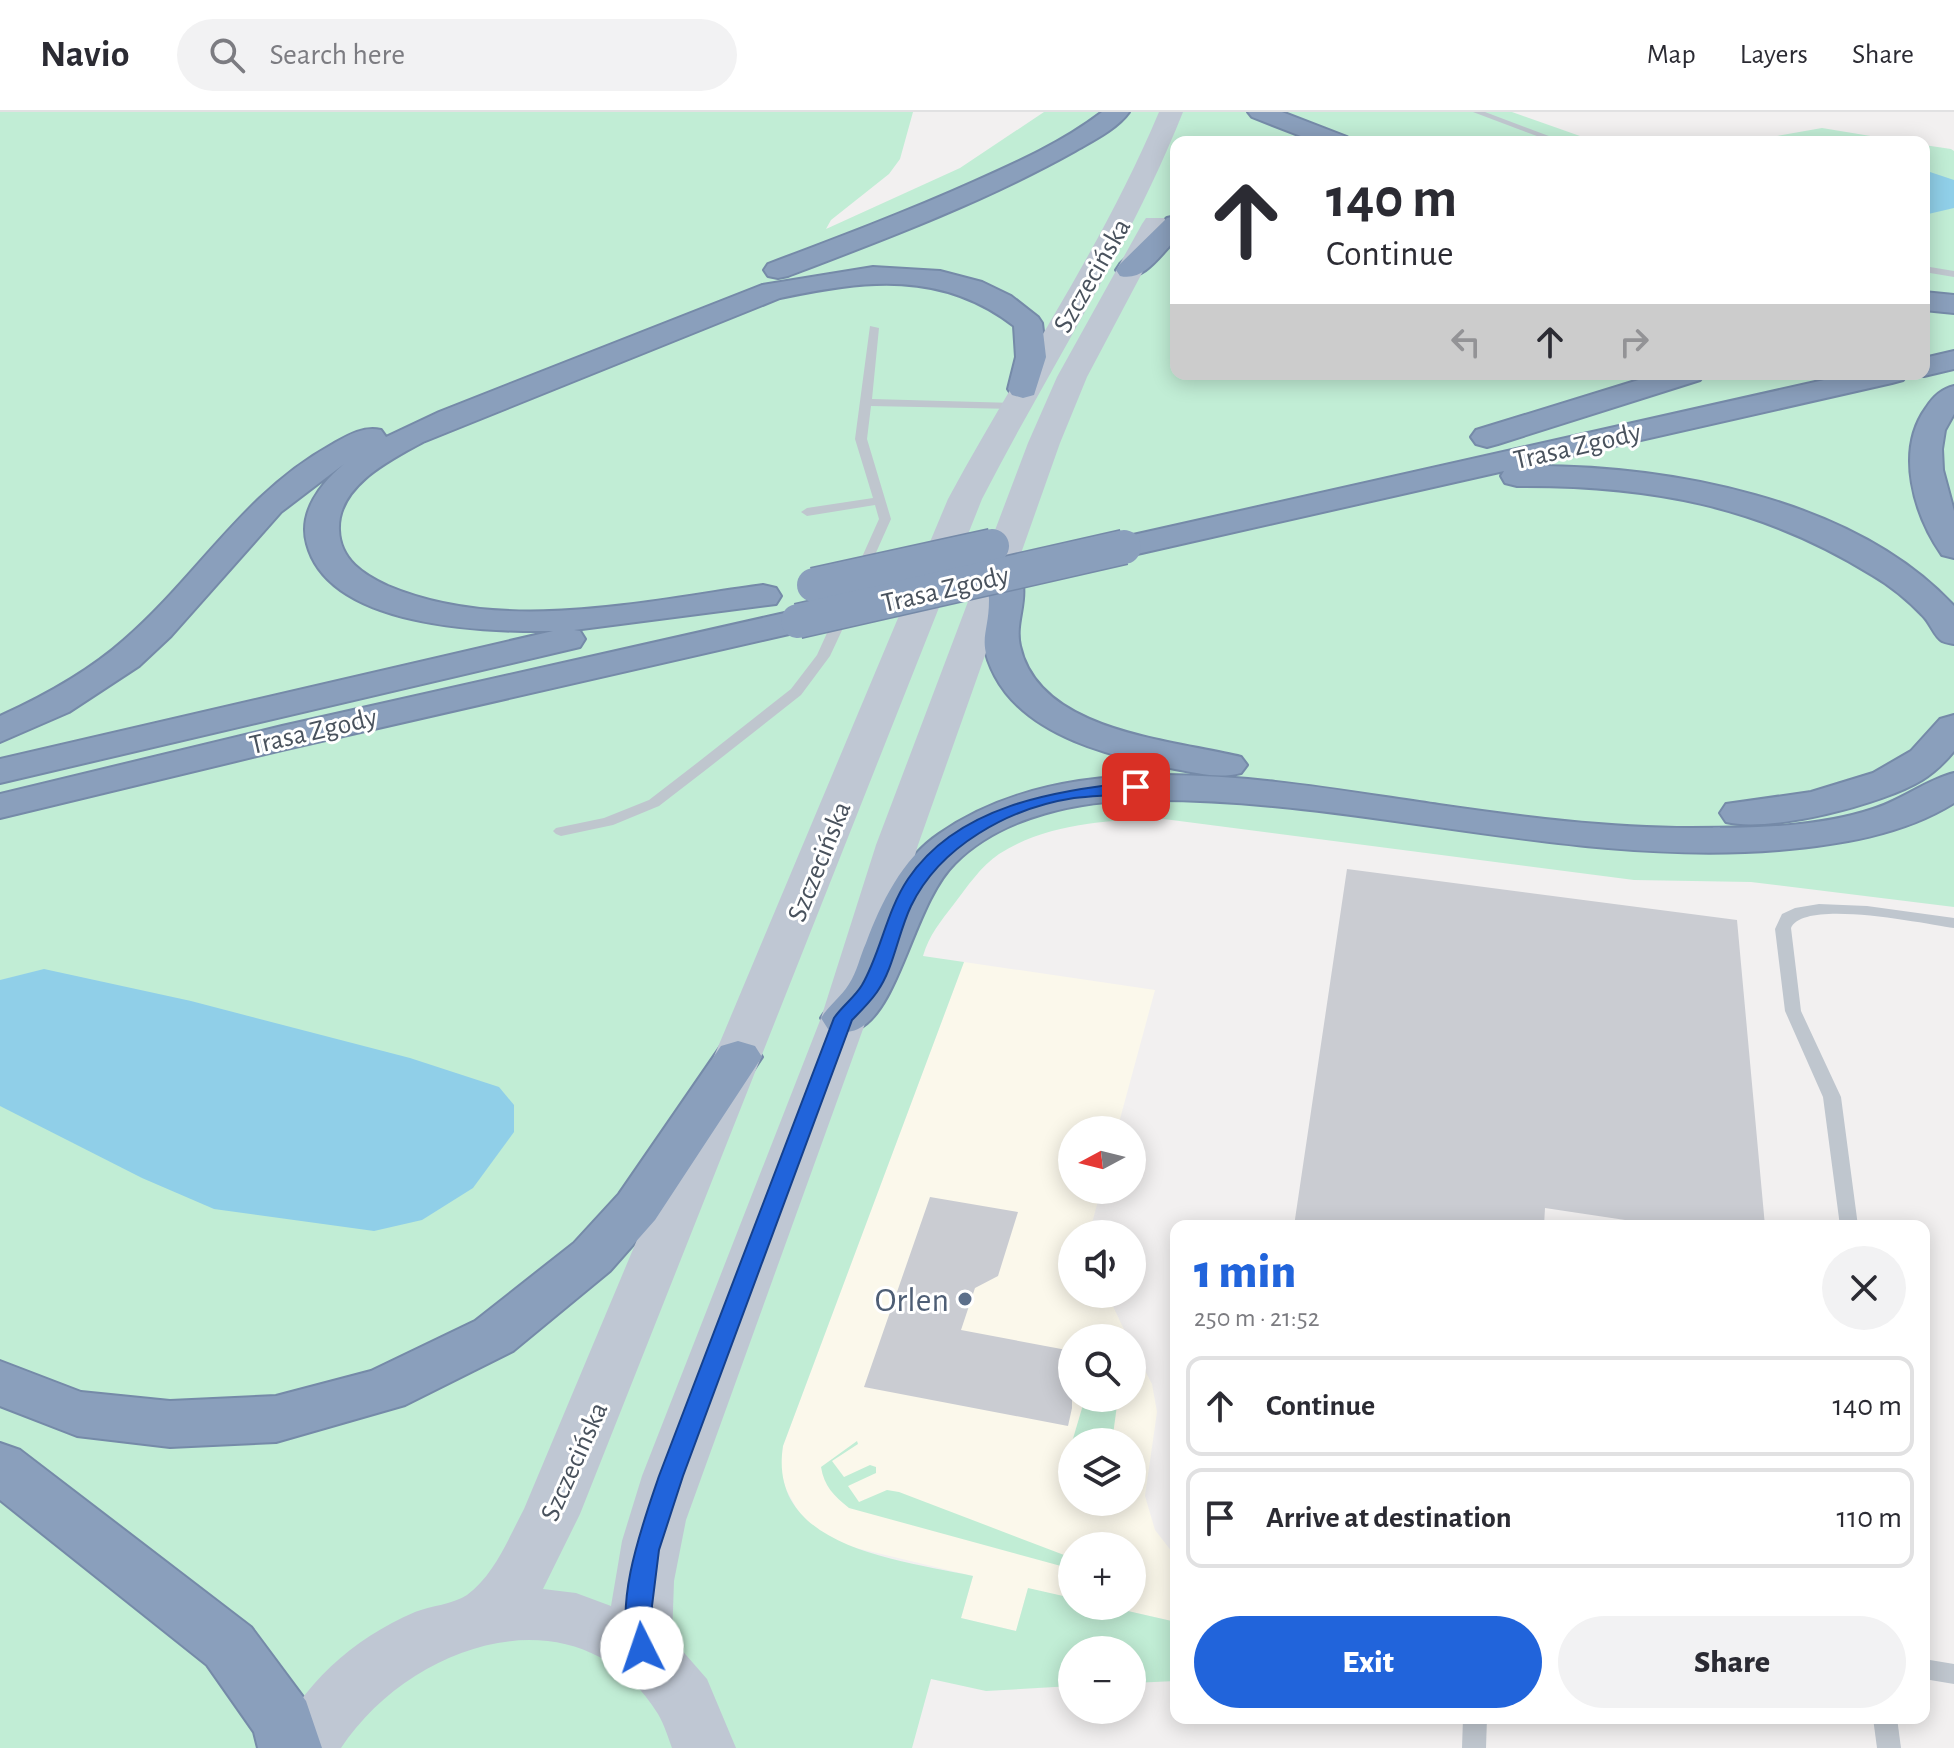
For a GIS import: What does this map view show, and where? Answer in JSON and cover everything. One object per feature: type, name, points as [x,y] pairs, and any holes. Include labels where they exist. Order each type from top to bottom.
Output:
[{"type":"highway","points":[[0,730],[80,688],[139,647],[190,595],[270,503],[331,456],[390,426],[956,199],[1068,145],[1117,112]]},
{"type":"highway","points":[[1260,112],[1322,136]]},
{"type":"highway","points":[[1130,270],[1170,215]]},
{"type":"highway","points":[[763,596],[544,621],[486,621],[443,616],[387,600],[347,577],[325,549],[323,519],[331,498],[358,469],[417,433],[772,291],[817,281],[901,275],[950,281],[991,294],[1028,323],[1031,357],[1019,397]]},
{"type":"highway","points":[[1930,302],[1954,304]]},
{"type":"highway","points":[[1930,339],[1954,334]]},
{"type":"highway","points":[[1930,366],[1954,360]]},
{"type":"highway","points":[[1487,437],[1670,380]]},
{"type":"highway","name":"Trasa Zgody","points":[[0,806],[282,738],[798,621],[1487,437],[1745,380]]},
{"type":"highway","name":"Trasa Zgody","points":[[0,771],[283,703],[814,585],[1128,531],[1289,510],[1865,380]]},
{"type":"highway","points":[[1954,395],[1937,416],[1927,439],[1924,469],[1937,516],[1954,548]]},
{"type":"highway","points":[[1289,510],[1497,477],[1552,475],[1609,478],[1692,489],[1801,522],[1867,555],[1912,585],[1954,633]]},
{"type":"highway","points":[[999,564],[1007,600],[1001,629],[1002,649],[1007,664],[1024,688],[1051,711],[1080,728],[1111,742],[1173,758],[1562,807],[1698,814],[1747,812],[1834,799],[1877,785],[1923,761],[1954,727]]},
{"type":"highway","points":[[0,823],[282,738]]},
{"type":"highway","points":[[844,1018],[870,989],[901,909],[916,881],[933,860],[982,824],[1030,804],[1070,794],[1136,787],[1214,789],[1590,835],[1727,842],[1807,836],[1904,814],[1954,785]]},
{"type":"highway","points":[[0,1383],[77,1414],[170,1424],[276,1419],[385,1389],[494,1336],[592,1257],[637,1207],[738,1057]]},
{"type":"highway","points":[[0,1467],[229,1646],[283,1721],[290,1748]]},
{"type":"main road","name":"Szczecińska","points":[[484,1618],[515,1585],[551,1514],[965,499],[1019,397],[1124,219],[1171,112]]},
{"type":"main road","name":"Szczecińska","points":[[642,1648],[639,1606],[646,1550],[671,1476],[844,1018],[897,845],[999,564],[1062,399],[1130,270]]},
{"type":"main road","points":[[305,1748],[319,1724],[353,1685],[392,1654],[437,1632],[484,1618],[519,1614],[574,1619],[615,1632],[642,1648],[666,1670],[685,1696],[699,1725],[704,1748]]},
{"type":"lane","points":[[1477,112],[1544,136]]},
{"type":"lane","points":[[1930,270],[1954,274]]},
{"type":"lane","points":[[561,831],[608,822],[654,803],[796,692],[823,656],[885,519],[861,439],[874,328]]},
{"type":"lane","points":[[866,402],[1019,397]]},
{"type":"lane","points":[[807,512],[880,500]]},
{"type":"lane","points":[[1848,1220],[1832,1097],[1793,1011],[1783,929],[1787,918],[1799,912],[1833,908],[1954,923]]},
{"type":"lane","points":[[1930,1670],[1954,1674]]},
{"type":"lane","points":[[1474,1748],[1475,1724]]},
{"type":"lane","points":[[1886,1724],[1889,1748]]},
{"type":"shaded area","name":"Orlen","points":[[964,962],[1155,990],[1121,1116],[1058,1116],[1058,1204],[1097,1204],[1093,1220],[1058,1220],[1058,1308],[1114,1308],[1121,1324],[1058,1324],[1058,1412],[1146,1412],[1146,1373],[1152,1384],[1157,1412],[1146,1489],[1146,1428],[1058,1428],[1058,1516],[1146,1516],[1146,1499],[1155,1530],[1170,1549],[1170,1621],[1146,1615],[1146,1532],[1058,1532],[1058,1595],[1028,1589],[1016,1631],[961,1618],[973,1576],[848,1546],[814,1528],[798,1511],[780,1469],[783,1446]]},
{"type":"green space","points":[[0,112],[913,112],[900,159],[889,174],[831,220],[826,229],[960,168],[1044,112],[1512,112],[1580,136],[1170,136],[1170,380],[1930,380],[1930,146],[1951,149],[1954,151],[1954,907],[1751,882],[1634,880],[1164,819],[1079,825],[1018,844],[999,854],[980,871],[940,922],[923,956],[964,962],[783,1446],[784,1481],[796,1508],[817,1528],[845,1544],[877,1555],[973,1576],[961,1618],[1016,1631],[1028,1588],[1058,1595],[1058,1620],[1146,1620],[1146,1615],[1170,1621],[1170,1681],[1146,1682],[1146,1636],[1058,1636],[1058,1687],[986,1691],[931,1679],[912,1748],[0,1748]]},
{"type":"green space","points":[[1822,128],[1871,136],[1777,136]]},
{"type":"green space","points":[[1081,1412],[1116,1412],[1114,1428],[1076,1428]]},
{"type":"green space","points":[[857,1441],[858,1444],[832,1461],[844,1477],[870,1465],[876,1467],[876,1473],[848,1486],[859,1502],[887,1490],[899,1492],[1058,1553],[1058,1565],[849,1508],[830,1490],[821,1467]]},
{"type":"water","points":[[1930,172],[1954,180],[1954,208],[1930,214]]},
{"type":"water","points":[[44,969],[191,1001],[410,1058],[499,1087],[514,1105],[514,1132],[473,1188],[422,1220],[374,1231],[214,1209],[142,1178],[0,1106],[0,980]]},
{"type":"building","points":[[1347,869],[1737,920],[1764,1220],[1625,1220],[1545,1208],[1544,1220],[1295,1220]]},
{"type":"building","points":[[930,1197],[1018,1212],[998,1276],[975,1288],[961,1330],[1058,1348],[1058,1412],[1071,1412],[1068,1426],[864,1387]]},
{"type":"place","name":"Orlen","points":[[965,1299]]},
{"type":"route","points":[[642,1648],[639,1606],[646,1550],[671,1476],[844,1018],[870,989],[901,909],[916,881],[933,860],[954,842],[1007,813],[1049,798],[1136,787]]}]
